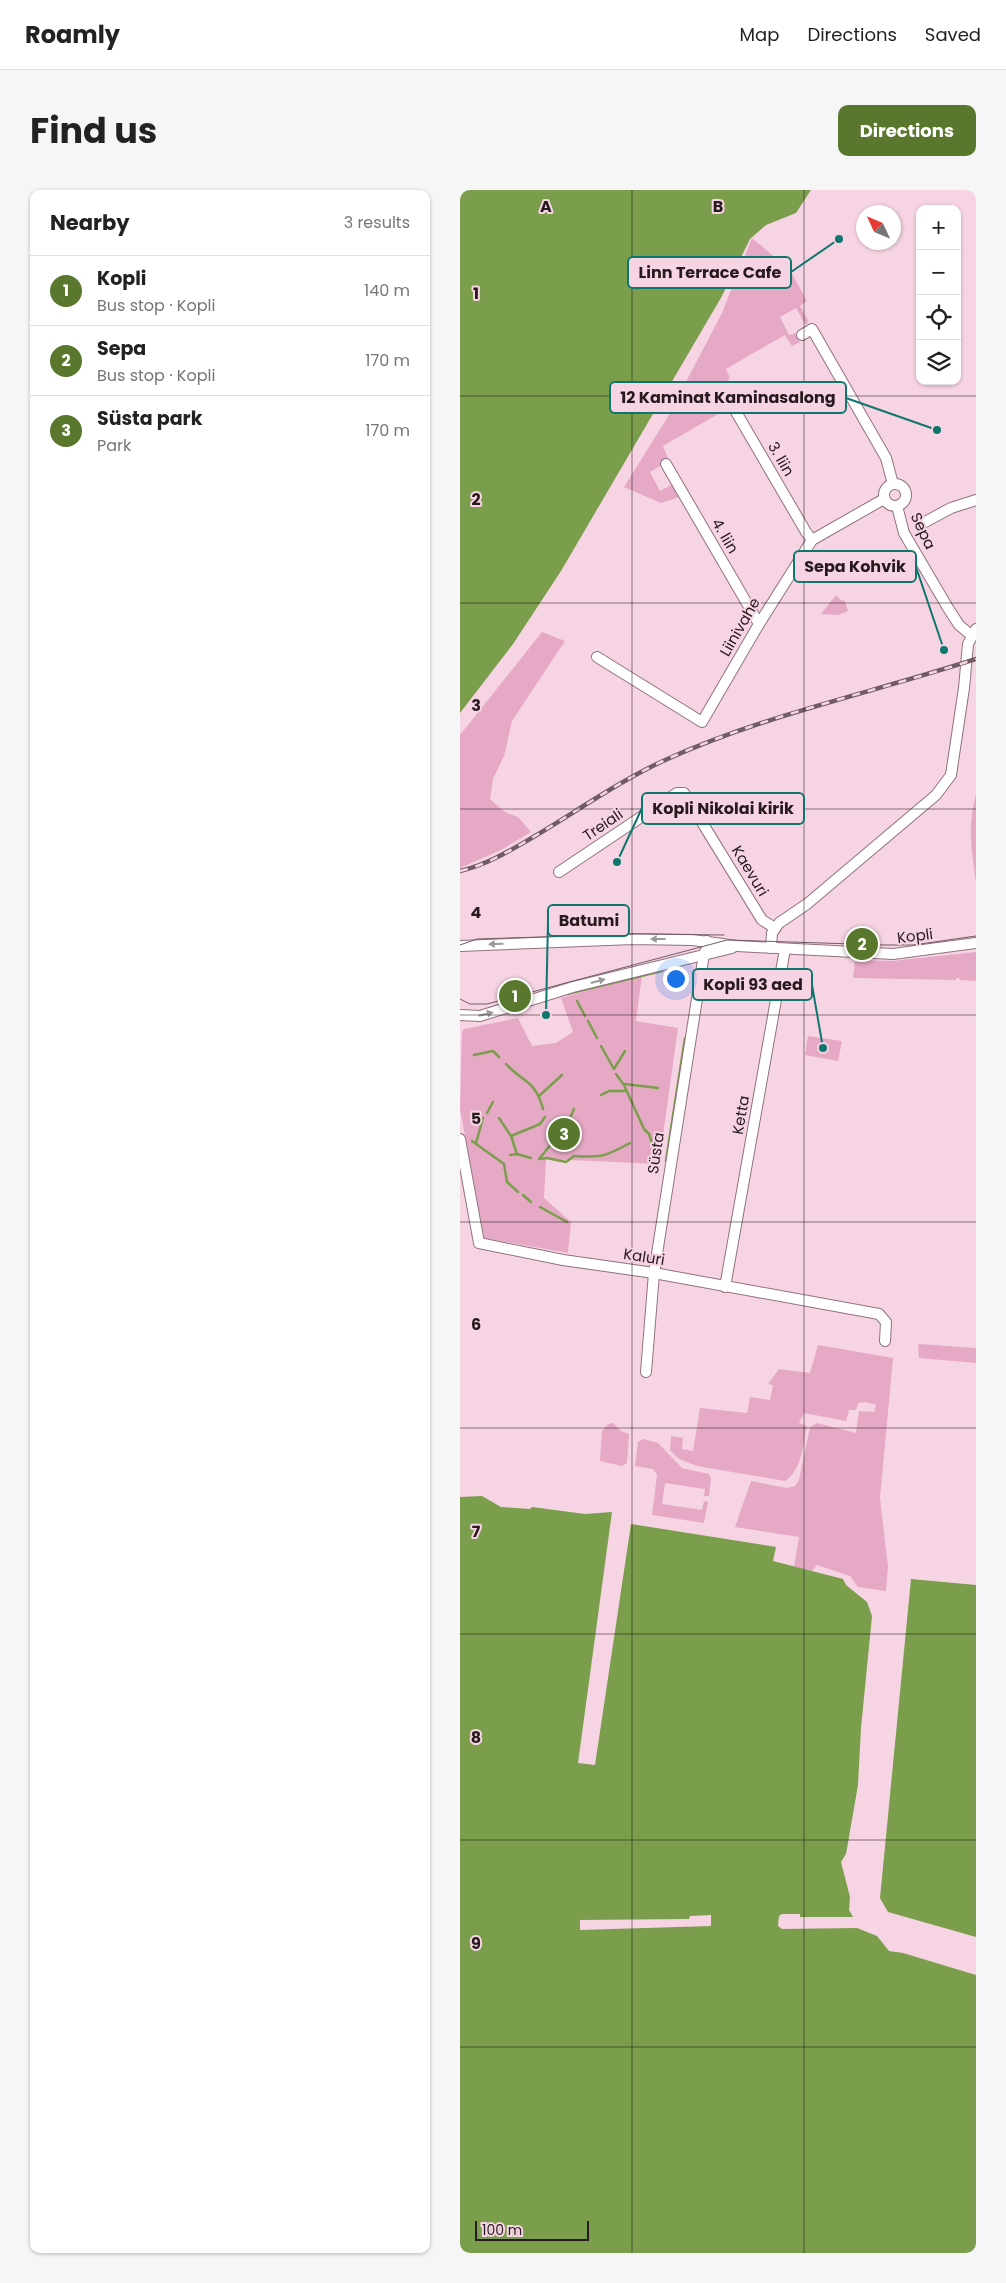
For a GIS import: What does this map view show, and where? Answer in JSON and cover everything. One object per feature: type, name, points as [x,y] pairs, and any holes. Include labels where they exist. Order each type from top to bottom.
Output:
[{"type":"street","name":"Sepa","points":[[802,335],[812,329],[886,458],[893,484],[902,486],[905,491],[904,500],[897,506],[890,506],[884,499]]},
{"type":"street","name":"3. liin","points":[[725,393],[812,540]]},
{"type":"street","name":"4. liin","points":[[666,464],[759,624]]},
{"type":"street","points":[[884,499],[885,489],[893,484]]},
{"type":"street","name":"Liinivahe","points":[[597,657],[702,722],[759,624],[812,540],[884,499]]},
{"type":"street","points":[[925,522],[951,508],[976,500]]},
{"type":"street","name":"Sepa","points":[[774,928],[843,874],[936,795],[951,775],[964,688],[968,644],[974,632],[959,625],[948,608],[904,532],[897,506]]},
{"type":"street","name":"Treiali","points":[[558,872],[677,793],[684,793],[689,798]]},
{"type":"street","name":"Kaevuri","points":[[689,798],[762,920],[774,928]]},
{"type":"street","points":[[771,948],[774,928]]},
{"type":"street","name":"Kopli","points":[[460,946],[633,939],[707,941],[737,946],[893,954],[972,943]]},
{"type":"street","name":"Süsta","points":[[646,1372],[654,1273],[669,1167],[704,954],[708,946],[707,941]]},
{"type":"street","name":"Kopli","points":[[460,1015],[480,1016],[521,1005],[573,987],[737,946]]},
{"type":"street","name":"Ketta","points":[[725,1286],[785,949]]},
{"type":"street","name":"Kaluri","points":[[460,1139],[479,1243],[563,1260],[654,1273],[879,1314],[886,1322],[885,1341]]},
{"type":"shaded area","points":[[460,190],[811,190],[796,213],[766,225],[750,239],[722,296],[561,571],[513,644],[460,713]]},
{"type":"shaded area","points":[[752,238],[790,270],[807,301],[800,306],[808,320],[807,324],[805,324],[796,308],[780,317],[789,335],[795,333],[800,342],[792,346],[785,335],[726,369],[730,378],[728,380],[730,384],[726,386],[723,382],[709,390],[719,409],[723,411],[663,446],[669,461],[650,472],[660,491],[673,484],[680,494],[679,497],[661,503],[624,487],[667,418],[722,313]]},
{"type":"shaded area","points":[[836,595],[842,601],[844,600],[848,611],[838,615],[821,614]]},
{"type":"shaded area","points":[[542,632],[565,641],[512,721],[504,756],[493,779],[490,799],[505,812],[518,817],[531,832],[501,850],[460,868],[460,735]]},
{"type":"shaded area","points":[[976,794],[976,883],[971,828]]},
{"type":"shaded area","points":[[976,952],[976,981],[960,980],[959,978],[956,978],[956,980],[853,978],[855,960],[892,961]]},
{"type":"shaded area","points":[[642,975],[636,1021],[678,1028],[659,1164],[546,1159],[544,1198],[571,1222],[568,1253],[484,1238],[460,1109],[462,1032],[464,1029],[518,1018],[532,1046],[556,1043],[573,1032],[561,998]]},
{"type":"shaded area","points":[[808,1036],[842,1041],[838,1061],[805,1055]]},
{"type":"shaded area","points":[[918,1344],[976,1348],[976,1363],[919,1358]]},
{"type":"shaded area","points":[[818,1345],[893,1358],[880,1498],[888,1567],[886,1591],[858,1587],[850,1576],[817,1565],[812,1571],[794,1567],[799,1537],[735,1527],[751,1481],[787,1488],[795,1486],[799,1480],[810,1427],[817,1423],[856,1433],[859,1411],[874,1412],[876,1405],[865,1402],[858,1403],[856,1410],[849,1410],[846,1421],[804,1413],[799,1423],[807,1426],[801,1456],[795,1471],[785,1481],[697,1466],[679,1459],[670,1450],[671,1436],[683,1438],[682,1449],[693,1451],[700,1408],[747,1413],[750,1397],[770,1400],[773,1385],[768,1384],[779,1369],[810,1373]]},
{"type":"shaded area","points":[[613,1423],[621,1431],[629,1434],[627,1463],[622,1466],[600,1461],[602,1431],[608,1424]]},
{"type":"shaded area","points":[[643,1439],[658,1443],[682,1468],[709,1474],[711,1479],[709,1496],[704,1496],[705,1489],[665,1483],[662,1504],[702,1510],[704,1501],[708,1502],[704,1523],[652,1515],[657,1475],[653,1469],[635,1466],[638,1442]]},
{"type":"shaded area","points":[[482,1496],[501,1507],[530,1509],[532,1507],[585,1514],[612,1512],[578,1763],[595,1765],[631,1524],[776,1547],[773,1561],[843,1579],[846,1585],[867,1602],[872,1616],[861,1728],[858,1785],[846,1854],[841,1862],[850,1897],[849,1910],[853,1917],[800,1917],[800,1914],[782,1914],[779,1916],[778,1926],[782,1929],[857,1928],[877,1936],[889,1951],[903,1953],[976,1975],[976,2253],[460,2253],[460,1497]],"holes":[[[711,1915],[711,1926],[580,1930],[580,1920],[689,1919],[690,1916]]]},
{"type":"shaded area","points":[[911,1579],[976,1585],[976,1937],[888,1912],[880,1898]]},
{"type":"waterway","points":[[567,994],[662,971]]},
{"type":"waterway","points":[[577,1001],[585,1016]]},
{"type":"waterway","points":[[588,1021],[597,1038]]},
{"type":"waterway","points":[[666,1161],[685,1038]]},
{"type":"waterway","points":[[601,1046],[614,1069],[625,1051]]},
{"type":"waterway","points":[[474,1055],[493,1051],[499,1057]]},
{"type":"waterway","points":[[506,1064],[528,1082],[540,1099],[543,1109]]},
{"type":"waterway","points":[[616,1074],[624,1085],[652,1143]]},
{"type":"waterway","points":[[539,1096],[562,1075]]},
{"type":"waterway","points":[[625,1084],[658,1088]]},
{"type":"waterway","points":[[601,1095],[609,1091],[626,1091]]},
{"type":"waterway","points":[[487,1113],[493,1102]]},
{"type":"waterway","points":[[570,1118],[574,1109]]},
{"type":"waterway","points":[[511,1136],[540,1124],[545,1117]]},
{"type":"waterway","points":[[476,1143],[483,1118]]},
{"type":"waterway","points":[[499,1118],[511,1136],[517,1154]]},
{"type":"waterway","points":[[540,1158],[567,1124]]},
{"type":"waterway","points":[[472,1141],[504,1164],[507,1182],[518,1192]]},
{"type":"waterway","points":[[539,1159],[547,1158],[566,1162],[574,1156],[591,1157],[603,1155],[630,1143]]},
{"type":"waterway","points":[[510,1155],[517,1154],[531,1158]]},
{"type":"waterway","points":[[523,1195],[531,1202]]},
{"type":"waterway","points":[[540,1207],[567,1222]]},
{"type":"tram line","points":[[460,945],[477,939],[637,934],[724,935]]},
{"type":"tram line","points":[[460,999],[470,1004],[487,1004],[727,940],[913,945],[976,936]]},
{"type":"railway","points":[[460,871],[480,865],[499,856],[630,778],[663,761],[701,745],[779,717],[976,659]]},
{"type":"place","name":"Linn Terrace Cafe","points":[[839,239]]},
{"type":"place","name":"12 Kaminat Kaminasalong","points":[[937,430]]},
{"type":"place","name":"Sepa Kohvik","points":[[944,650]]},
{"type":"place","name":"Kopli Nikolai kirik","points":[[617,862]]},
{"type":"place","name":"Sepa","points":[[862,944]]},
{"type":"place","name":"Kopli","points":[[515,996]]},
{"type":"place","name":"Batumi","points":[[546,1015]]},
{"type":"place","name":"Kopli 93 aed","points":[[823,1048]]},
{"type":"place","name":"Süsta park","points":[[564,1134]]}]
